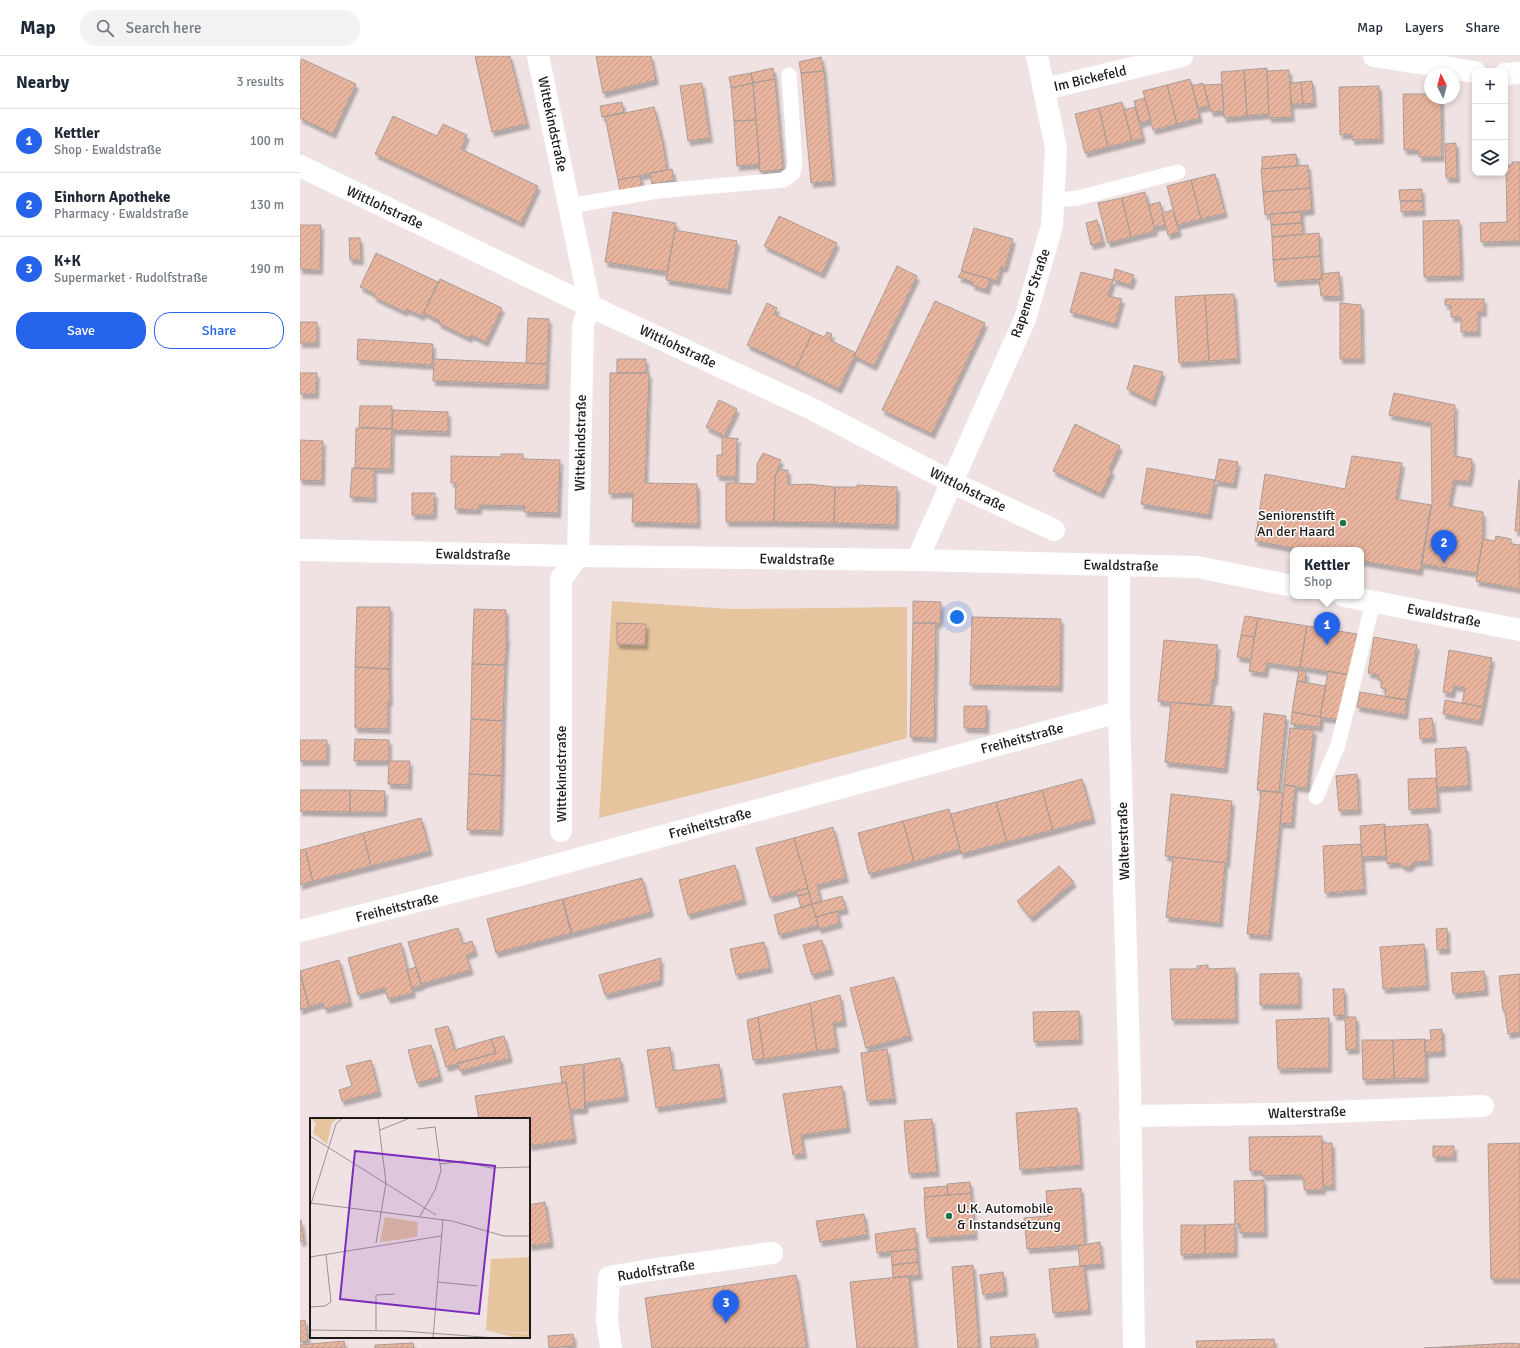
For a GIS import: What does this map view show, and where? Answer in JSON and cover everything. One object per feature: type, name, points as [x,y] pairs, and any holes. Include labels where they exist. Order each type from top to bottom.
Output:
[{"type":"street","name":"Wittekindstraße","points":[[538,56],[590,306],[583,325],[578,556],[561,580],[561,832]]},
{"type":"street","name":"Rapener Straße","points":[[917,560],[953,483],[972,435],[1025,319],[1052,226],[1056,148],[1037,56]]},
{"type":"street","name":"Im Bickefeld","points":[[1045,89],[1182,56]]},
{"type":"street","points":[[1374,56],[1472,72]]},
{"type":"street","points":[[1508,74],[1520,73]]},
{"type":"street","name":"Wittlohstraße","points":[[300,166],[590,306],[814,410],[953,483],[1054,530]]},
{"type":"street","name":"Ewaldstraße","points":[[300,550],[578,556],[917,560],[1197,567],[1290,585]]},
{"type":"street","name":"Walterstraße","points":[[1119,565],[1119,712],[1130,1116],[1134,1348]]},
{"type":"street","name":"Ewaldstraße","points":[[1358,599],[1520,630]]},
{"type":"street","name":"Freiheitstraße","points":[[300,931],[519,875],[1119,712]]},
{"type":"street","name":"Walterstraße","points":[[1130,1116],[1279,1114],[1483,1106]]},
{"type":"street","name":"Rudolfstraße","points":[[611,1348],[607,1320],[609,1277],[772,1253]]},
{"type":"lane","points":[[570,206],[658,191],[783,180],[793,173],[795,163],[789,75]]},
{"type":"lane","points":[[1054,200],[1078,198],[1178,172]]},
{"type":"lane","points":[[1316,797],[1338,745],[1373,602]]},
{"type":"shaded area","points":[[612,601],[731,609],[907,607],[907,738],[748,781],[599,818]]},
{"type":"building","points":[[475,56],[510,56],[527,124],[492,132]]},
{"type":"building","points":[[596,56],[651,56],[656,80],[603,93]]},
{"type":"building","points":[[821,57],[824,71],[801,73],[799,62]]},
{"type":"building","points":[[302,59],[356,84],[333,134],[300,118],[300,63]]},
{"type":"building","points":[[773,68],[775,79],[753,83],[751,73]]},
{"type":"building","points":[[1267,68],[1269,114],[1247,116],[1244,70]]},
{"type":"building","points":[[1244,70],[1247,116],[1224,118],[1221,72]]},
{"type":"building","points":[[1289,70],[1292,117],[1269,118],[1267,71]]},
{"type":"building","points":[[824,71],[833,181],[811,183],[801,73]]},
{"type":"building","points":[[751,73],[753,83],[731,88],[729,77]]},
{"type":"building","points":[[775,79],[783,169],[760,172],[753,83]]},
{"type":"building","points":[[1190,79],[1200,118],[1177,124],[1167,85]]},
{"type":"building","points":[[1312,81],[1314,103],[1303,104],[1301,82]]},
{"type":"building","points":[[1301,82],[1303,104],[1291,104],[1290,83]]},
{"type":"building","points":[[702,83],[710,138],[688,141],[680,86]]},
{"type":"building","points":[[753,83],[756,120],[734,121],[731,88]]},
{"type":"building","points":[[1203,83],[1209,106],[1198,108],[1192,86]]},
{"type":"building","points":[[1222,84],[1224,111],[1211,112],[1204,85]]},
{"type":"building","points":[[1167,85],[1177,124],[1153,130],[1143,91]]},
{"type":"building","points":[[1379,86],[1381,139],[1352,140],[1352,134],[1340,135],[1339,87]]},
{"type":"building","points":[[1403,94],[1424,94],[1424,104],[1441,104],[1442,157],[1419,157],[1419,150],[1404,150]]},
{"type":"building","points":[[1145,98],[1151,120],[1140,123],[1134,101]]},
{"type":"building","points":[[622,102],[624,112],[602,117],[600,106]]},
{"type":"building","points":[[1122,102],[1132,141],[1108,147],[1099,108]]},
{"type":"building","points":[[654,107],[663,143],[667,170],[618,180],[605,117]]},
{"type":"building","points":[[1135,107],[1143,138],[1132,141],[1124,110]]},
{"type":"building","points":[[1099,108],[1108,147],[1085,153],[1075,114]]},
{"type":"building","points":[[393,116],[437,136],[443,124],[467,135],[461,149],[538,186],[521,223],[375,154]]},
{"type":"building","points":[[756,120],[760,164],[737,166],[734,121]]},
{"type":"building","points":[[1456,143],[1457,178],[1446,178],[1445,144]]},
{"type":"building","points":[[1296,154],[1297,166],[1262,169],[1262,157]]},
{"type":"building","points":[[1512,162],[1520,162],[1520,241],[1481,242],[1480,223],[1507,222],[1506,176],[1508,176],[1508,165],[1512,165]]},
{"type":"building","points":[[1308,165],[1310,188],[1263,192],[1261,169]]},
{"type":"building","points":[[672,169],[674,180],[652,184],[650,173]]},
{"type":"building","points":[[1215,174],[1225,213],[1201,219],[1191,180]]},
{"type":"building","points":[[640,176],[642,186],[620,191],[618,180]]},
{"type":"building","points":[[1191,180],[1201,219],[1177,225],[1167,186]]},
{"type":"building","points":[[1310,188],[1312,210],[1265,215],[1263,192]]},
{"type":"building","points":[[1422,189],[1422,201],[1400,201],[1399,190]]},
{"type":"building","points":[[1145,192],[1155,231],[1131,237],[1122,198]]},
{"type":"building","points":[[1122,198],[1131,237],[1108,243],[1098,203]]},
{"type":"building","points":[[1401,201],[1422,201],[1423,211],[1401,212]]},
{"type":"building","points":[[1160,202],[1165,225],[1154,227],[1149,205]]},
{"type":"building","points":[[1173,210],[1179,232],[1168,235],[1162,213]]},
{"type":"building","points":[[613,212],[676,223],[667,272],[605,262]]},
{"type":"building","points":[[1301,212],[1302,223],[1271,225],[1270,214]]},
{"type":"building","points":[[779,216],[837,243],[822,274],[764,246]]},
{"type":"building","points":[[1097,220],[1103,242],[1091,245],[1086,223]]},
{"type":"building","points":[[1459,220],[1461,276],[1424,277],[1423,221]]},
{"type":"building","points":[[1302,223],[1303,234],[1272,237],[1271,225]]},
{"type":"building","points":[[300,225],[321,225],[320,270],[300,269]]},
{"type":"building","points":[[974,228],[1013,239],[1005,268],[1001,267],[997,281],[961,271]]},
{"type":"building","points":[[675,230],[737,241],[728,290],[666,280]]},
{"type":"building","points":[[1319,233],[1320,256],[1273,260],[1272,237]]},
{"type":"building","points":[[349,238],[360,238],[361,260],[350,260]]},
{"type":"building","points":[[376,253],[438,282],[422,316],[406,309],[405,312],[374,297],[375,294],[360,287]]},
{"type":"building","points":[[1320,256],[1322,279],[1275,282],[1273,260]]},
{"type":"building","points":[[897,266],[917,276],[874,366],[854,356]]},
{"type":"building","points":[[1115,269],[1134,275],[1131,285],[1113,280]]},
{"type":"building","points":[[962,271],[990,279],[987,290],[972,285],[973,282],[958,277]]},
{"type":"building","points":[[1081,272],[1113,280],[1108,296],[1122,299],[1115,324],[1070,312]]},
{"type":"building","points":[[1339,272],[1341,297],[1321,296],[1319,279],[1322,279],[1321,274]]},
{"type":"building","points":[[440,279],[502,308],[486,342],[471,335],[469,338],[438,323],[440,321],[424,313]]},
{"type":"building","points":[[1234,294],[1238,359],[1209,361],[1205,295]]},
{"type":"building","points":[[1205,295],[1209,361],[1179,363],[1175,297]]},
{"type":"building","points":[[1445,299],[1484,299],[1484,312],[1478,312],[1478,332],[1461,332],[1461,317],[1451,317],[1451,305],[1445,305]]},
{"type":"building","points":[[935,301],[985,323],[932,434],[882,410]]},
{"type":"building","points":[[767,303],[777,308],[774,314],[813,332],[796,368],[747,345]]},
{"type":"building","points":[[1340,303],[1361,305],[1362,359],[1340,359]]},
{"type":"building","points":[[528,318],[549,319],[547,364],[526,363]]},
{"type":"building","points":[[300,322],[317,322],[317,343],[300,343]]},
{"type":"building","points":[[813,332],[824,337],[827,332],[832,334],[830,340],[856,353],[839,389],[796,368]]},
{"type":"building","points":[[358,339],[433,344],[432,365],[357,360]]},
{"type":"building","points":[[434,359],[547,364],[546,385],[433,381]]},
{"type":"building","points":[[617,359],[646,359],[646,373],[617,373]]},
{"type":"building","points":[[1134,365],[1163,372],[1153,402],[1127,389]]},
{"type":"building","points":[[300,373],[317,373],[316,394],[300,394]]},
{"type":"building","points":[[610,373],[649,373],[645,483],[697,484],[698,524],[632,522],[633,493],[609,494]]},
{"type":"building","points":[[1394,393],[1455,405],[1454,456],[1472,459],[1472,467],[1469,482],[1454,480],[1449,506],[1483,512],[1483,539],[1477,573],[1422,564],[1432,503],[1431,423],[1389,415]]},
{"type":"building","points":[[719,400],[737,409],[724,436],[706,427]]},
{"type":"building","points":[[360,406],[392,406],[392,429],[359,427]]},
{"type":"building","points":[[393,410],[448,412],[448,432],[392,430]]},
{"type":"building","points":[[1075,424],[1120,446],[1109,469],[1112,471],[1101,494],[1053,471]]},
{"type":"building","points":[[356,428],[392,429],[391,469],[355,468]]},
{"type":"building","points":[[722,437],[739,439],[737,439],[736,477],[717,476],[717,455],[722,455]]},
{"type":"building","points":[[300,440],[323,441],[322,481],[300,480]]},
{"type":"building","points":[[763,453],[781,460],[775,477],[774,522],[726,522],[726,483],[735,483],[736,477],[736,483],[754,484],[757,481],[757,464]]},
{"type":"building","points":[[501,454],[523,454],[523,459],[560,460],[558,513],[524,512],[525,506],[479,505],[479,510],[455,509],[456,483],[451,483],[451,456],[501,457]]},
{"type":"building","name":"Seniorenstift An der Haard","points":[[1352,456],[1402,463],[1396,499],[1431,505],[1420,571],[1364,562],[1364,547],[1290,548],[1255,541],[1265,474],[1345,489]]},
{"type":"building","points":[[1219,459],[1238,462],[1234,484],[1215,481]]},
{"type":"building","points":[[352,468],[374,469],[374,498],[350,497]]},
{"type":"building","points":[[1147,468],[1215,480],[1209,515],[1141,504]]},
{"type":"building","points":[[778,470],[788,470],[788,485],[809,484],[835,487],[834,523],[774,522],[775,477]]},
{"type":"building","points":[[1519,480],[1520,531],[1515,531]]},
{"type":"building","points":[[857,485],[897,487],[896,525],[834,523],[835,487],[857,487]]},
{"type":"building","points":[[412,493],[435,493],[434,515],[412,515]]},
{"type":"building","points":[[1496,536],[1511,539],[1511,544],[1520,545],[1520,589],[1476,581],[1483,539],[1495,541]]},
{"type":"building","points":[[913,601],[941,602],[940,623],[913,623]]},
{"type":"building","points":[[357,607],[390,607],[389,669],[355,667]]},
{"type":"building","points":[[474,609],[506,610],[507,637],[505,665],[472,664]]},
{"type":"building","points":[[1245,616],[1258,618],[1254,637],[1241,635]]},
{"type":"building","points":[[972,617],[1061,619],[1060,687],[970,685]]},
{"type":"building","points":[[1258,618],[1307,626],[1300,668],[1267,663],[1265,673],[1249,671]]},
{"type":"building","points":[[617,623],[646,624],[645,645],[617,644]]},
{"type":"building","points":[[913,623],[936,623],[934,738],[910,737]]},
{"type":"building","points":[[1307,626],[1357,634],[1350,675],[1300,667]]},
{"type":"building","points":[[1241,635],[1254,637],[1251,659],[1237,657]]},
{"type":"building","points":[[1374,637],[1417,645],[1407,700],[1385,697],[1386,689],[1381,688],[1382,681],[1378,680],[1379,675],[1368,673]]},
{"type":"building","points":[[1164,640],[1218,645],[1215,681],[1213,680],[1210,706],[1158,701]]},
{"type":"building","points":[[1449,650],[1492,658],[1483,707],[1462,703],[1465,688],[1454,686],[1452,694],[1443,692]]},
{"type":"building","points":[[472,664],[505,665],[503,721],[471,719]]},
{"type":"building","points":[[355,667],[389,669],[390,701],[388,702],[388,729],[355,728]]},
{"type":"building","points":[[1299,670],[1306,672],[1305,682],[1297,681]]},
{"type":"building","points":[[1328,671],[1350,675],[1342,720],[1320,717]]},
{"type":"building","points":[[1297,681],[1326,686],[1320,717],[1292,712]]},
{"type":"building","points":[[1360,692],[1407,700],[1405,715],[1357,707]]},
{"type":"building","points":[[1445,700],[1483,707],[1480,721],[1443,714]]},
{"type":"building","points":[[1171,702],[1232,707],[1225,769],[1165,762]]},
{"type":"building","points":[[964,706],[987,706],[986,729],[964,728]]},
{"type":"building","points":[[1292,712],[1321,717],[1320,727],[1291,724]]},
{"type":"building","points":[[1264,713],[1286,716],[1279,792],[1257,790]]},
{"type":"building","points":[[1432,718],[1434,738],[1420,739],[1419,719]]},
{"type":"building","points":[[471,719],[503,721],[502,776],[469,774]]},
{"type":"building","points":[[1290,728],[1314,730],[1307,788],[1284,785]]},
{"type":"building","points":[[355,739],[389,740],[389,761],[354,761]]},
{"type":"building","points":[[300,740],[327,740],[327,761],[300,761]]},
{"type":"building","points":[[1466,747],[1469,786],[1437,788],[1435,749]]},
{"type":"building","points":[[389,761],[410,761],[409,785],[388,784]]},
{"type":"building","points":[[469,774],[502,776],[500,831],[467,830]]},
{"type":"building","points":[[1357,774],[1359,810],[1339,811],[1336,776]]},
{"type":"building","points":[[1436,778],[1438,808],[1409,810],[1408,779]]},
{"type":"building","points":[[1082,779],[1093,819],[1053,830],[1042,790]]},
{"type":"building","points":[[1284,785],[1295,786],[1292,824],[1280,823]]},
{"type":"building","points":[[300,790],[350,790],[350,812],[300,811]]},
{"type":"building","points":[[350,790],[385,791],[384,812],[350,812]]},
{"type":"building","points":[[1042,790],[1053,830],[1007,842],[996,802]]},
{"type":"building","points":[[1261,791],[1283,793],[1269,936],[1247,934]]},
{"type":"building","points":[[1171,794],[1232,801],[1227,863],[1165,856]]},
{"type":"building","points":[[996,802],[1007,842],[961,854],[951,814]]},
{"type":"building","points":[[949,809],[960,849],[914,862],[903,821]]},
{"type":"building","points":[[421,818],[430,851],[371,866],[363,833]]},
{"type":"building","points":[[903,821],[914,862],[869,874],[858,833]]},
{"type":"building","points":[[1385,824],[1386,856],[1362,857],[1360,826]]},
{"type":"building","points":[[1428,824],[1430,861],[1414,862],[1410,867],[1404,867],[1399,863],[1387,864],[1384,827]]},
{"type":"building","points":[[833,827],[846,878],[817,885],[821,902],[812,904],[794,838]]},
{"type":"building","points":[[363,833],[371,866],[313,881],[305,849]]},
{"type":"building","points":[[794,838],[808,888],[770,898],[756,848]]},
{"type":"building","points":[[1361,844],[1364,890],[1325,893],[1323,846]]},
{"type":"building","points":[[305,849],[313,881],[300,885],[300,850]]},
{"type":"building","points":[[1173,857],[1225,863],[1220,923],[1166,917]]},
{"type":"building","points":[[735,865],[744,900],[688,915],[679,880]]},
{"type":"building","points":[[1059,866],[1074,882],[1031,918],[1017,901]]},
{"type":"building","points":[[642,878],[651,912],[572,933],[563,899]]},
{"type":"building","points":[[807,888],[809,893],[798,896],[796,891]]},
{"type":"building","points":[[809,893],[812,904],[801,908],[798,896]]},
{"type":"building","points":[[842,896],[846,909],[816,917],[812,904]]},
{"type":"building","points":[[562,899],[571,933],[496,953],[487,919]]},
{"type":"building","points":[[812,904],[818,925],[779,935],[774,915]]},
{"type":"building","points":[[837,911],[840,923],[819,929],[816,917]]},
{"type":"building","points":[[458,928],[463,944],[472,941],[475,952],[466,955],[471,970],[421,984],[408,942]]},
{"type":"building","points":[[1447,928],[1448,949],[1437,950],[1436,929]]},
{"type":"building","points":[[822,940],[831,970],[812,975],[803,945]]},
{"type":"building","points":[[764,942],[770,968],[736,975],[730,949]]},
{"type":"building","points":[[401,943],[413,993],[388,999],[385,988],[358,995],[348,958]]},
{"type":"building","points":[[1424,944],[1427,986],[1383,989],[1380,947]]},
{"type":"building","points":[[661,958],[660,981],[605,995],[599,975]]},
{"type":"building","points":[[339,960],[350,1002],[325,1009],[323,1003],[309,1007],[300,971]]},
{"type":"building","points":[[1208,965],[1208,969],[1235,968],[1236,1019],[1172,1020],[1170,969],[1197,969],[1197,966]]},
{"type":"building","points":[[416,967],[422,985],[412,988],[407,970]]},
{"type":"building","points":[[1484,971],[1486,991],[1453,994],[1451,973]]},
{"type":"building","points":[[300,973],[309,1007],[300,1010]]},
{"type":"building","points":[[1299,973],[1299,1005],[1260,1005],[1260,974]]},
{"type":"building","points":[[1520,974],[1520,1032],[1508,1034],[1505,1011],[1503,1011],[1499,976]]},
{"type":"building","points":[[894,977],[910,1036],[866,1048],[850,988]]},
{"type":"building","points":[[1333,989],[1344,989],[1345,1015],[1334,1016]]},
{"type":"building","points":[[840,995],[844,1022],[833,1023],[837,1048],[817,1051],[810,1003]]},
{"type":"building","points":[[810,1003],[817,1051],[764,1059],[758,1017]]},
{"type":"building","points":[[1079,1011],[1080,1040],[1034,1042],[1033,1012]]},
{"type":"building","points":[[758,1017],[764,1059],[753,1060],[747,1020]]},
{"type":"building","points":[[1345,1017],[1356,1017],[1357,1049],[1346,1050]]},
{"type":"building","points":[[1329,1018],[1329,1068],[1278,1069],[1276,1020]]},
{"type":"building","points":[[448,1026],[455,1050],[491,1039],[496,1053],[446,1067],[435,1029]]},
{"type":"building","points":[[1442,1029],[1443,1052],[1425,1053],[1425,1040],[1431,1040],[1430,1030]]},
{"type":"building","points":[[504,1036],[510,1058],[460,1071],[458,1063],[496,1053],[491,1039]]},
{"type":"building","points":[[1425,1039],[1426,1078],[1394,1079],[1393,1040]]},
{"type":"building","points":[[1362,1040],[1393,1040],[1394,1079],[1363,1080]]},
{"type":"building","points":[[431,1045],[440,1077],[417,1083],[408,1050]]},
{"type":"building","points":[[670,1047],[673,1071],[719,1064],[724,1098],[656,1108],[647,1050]]},
{"type":"building","points":[[887,1049],[894,1099],[867,1101],[861,1053]]},
{"type":"building","points":[[620,1058],[626,1097],[586,1103],[585,1109],[584,1064]]},
{"type":"building","points":[[371,1060],[379,1092],[342,1101],[339,1090],[352,1086],[346,1066]]},
{"type":"building","points":[[583,1064],[585,1109],[570,1110],[566,1082],[562,1083],[560,1067]]},
{"type":"building","points":[[566,1082],[574,1139],[530,1146],[530,1118],[479,1118],[475,1096]]},
{"type":"building","points":[[842,1086],[848,1128],[801,1135],[804,1154],[793,1155],[783,1094]]},
{"type":"building","points":[[1077,1108],[1081,1165],[1020,1170],[1016,1113]]},
{"type":"building","points":[[932,1119],[937,1172],[909,1174],[904,1121]]},
{"type":"building","points":[[1322,1136],[1323,1190],[1304,1190],[1304,1179],[1301,1179],[1301,1175],[1262,1176],[1262,1171],[1250,1171],[1249,1137]]},
{"type":"building","points":[[1322,1143],[1332,1143],[1333,1186],[1323,1186]]},
{"type":"building","points":[[1520,1143],[1520,1279],[1491,1279],[1488,1144]]},
{"type":"building","points":[[1433,1146],[1454,1146],[1454,1157],[1433,1157]]},
{"type":"building","points":[[1264,1180],[1265,1233],[1240,1233],[1240,1224],[1235,1224],[1234,1181]]},
{"type":"building","points":[[970,1182],[971,1193],[948,1195],[947,1184]]},
{"type":"building","points":[[947,1186],[948,1195],[925,1197],[924,1188]]},
{"type":"building","points":[[1081,1188],[1085,1245],[1027,1249],[1024,1218],[1048,1216],[1046,1191]]},
{"type":"building","name":"U.K. Automobile & Instandsetzung","points":[[971,1193],[975,1235],[927,1238],[924,1197]]},
{"type":"building","points":[[545,1202],[551,1243],[530,1246],[530,1205]]},
{"type":"building","points":[[864,1214],[867,1235],[820,1242],[816,1221]]},
{"type":"building","points":[[301,1220],[304,1241],[300,1242],[300,1221]]},
{"type":"building","points":[[1235,1224],[1235,1253],[1205,1254],[1205,1225]]},
{"type":"building","points":[[1181,1225],[1205,1225],[1205,1254],[1181,1255]]},
{"type":"building","points":[[915,1228],[917,1249],[877,1253],[875,1234]]},
{"type":"building","points":[[1100,1242],[1102,1264],[1080,1266],[1078,1246]]},
{"type":"building","points":[[917,1249],[918,1262],[892,1265],[891,1252]]},
{"type":"building","points":[[918,1262],[920,1275],[893,1278],[892,1265]]},
{"type":"building","points":[[973,1265],[979,1348],[958,1348],[952,1267]]},
{"type":"building","points":[[1084,1266],[1089,1310],[1053,1313],[1049,1269]]},
{"type":"building","points":[[1003,1272],[1005,1292],[983,1295],[980,1275]]},
{"type":"building","points":[[796,1275],[807,1348],[652,1348],[645,1298]]},
{"type":"building","points":[[909,1276],[916,1348],[857,1348],[850,1282]]},
{"type":"building","points":[[305,1320],[308,1341],[300,1342],[300,1321]]},
{"type":"building","points":[[573,1334],[574,1346],[549,1348],[548,1336]]},
{"type":"building","points":[[1035,1334],[1036,1348],[991,1348],[990,1337]]},
{"type":"building","points":[[1274,1339],[1275,1348],[1197,1348],[1196,1341]]},
{"type":"building","points":[[344,1341],[345,1348],[300,1348],[300,1345]]},
{"type":"building","points":[[413,1343],[414,1348],[375,1348],[375,1345]]},
{"type":"building","points":[[1511,1343],[1520,1344],[1520,1348],[1424,1348]]},
{"type":"place","name":"Seniorenstift An der Haard","points":[[1343,523]]},
{"type":"place","name":"Einhorn Apotheke","points":[[1444,563]]},
{"type":"place","name":"Kettler","points":[[1327,645]]},
{"type":"place","name":"U.K. Automobile & Instandsetzung","points":[[949,1216]]},
{"type":"place","name":"K+K","points":[[726,1323]]}]
